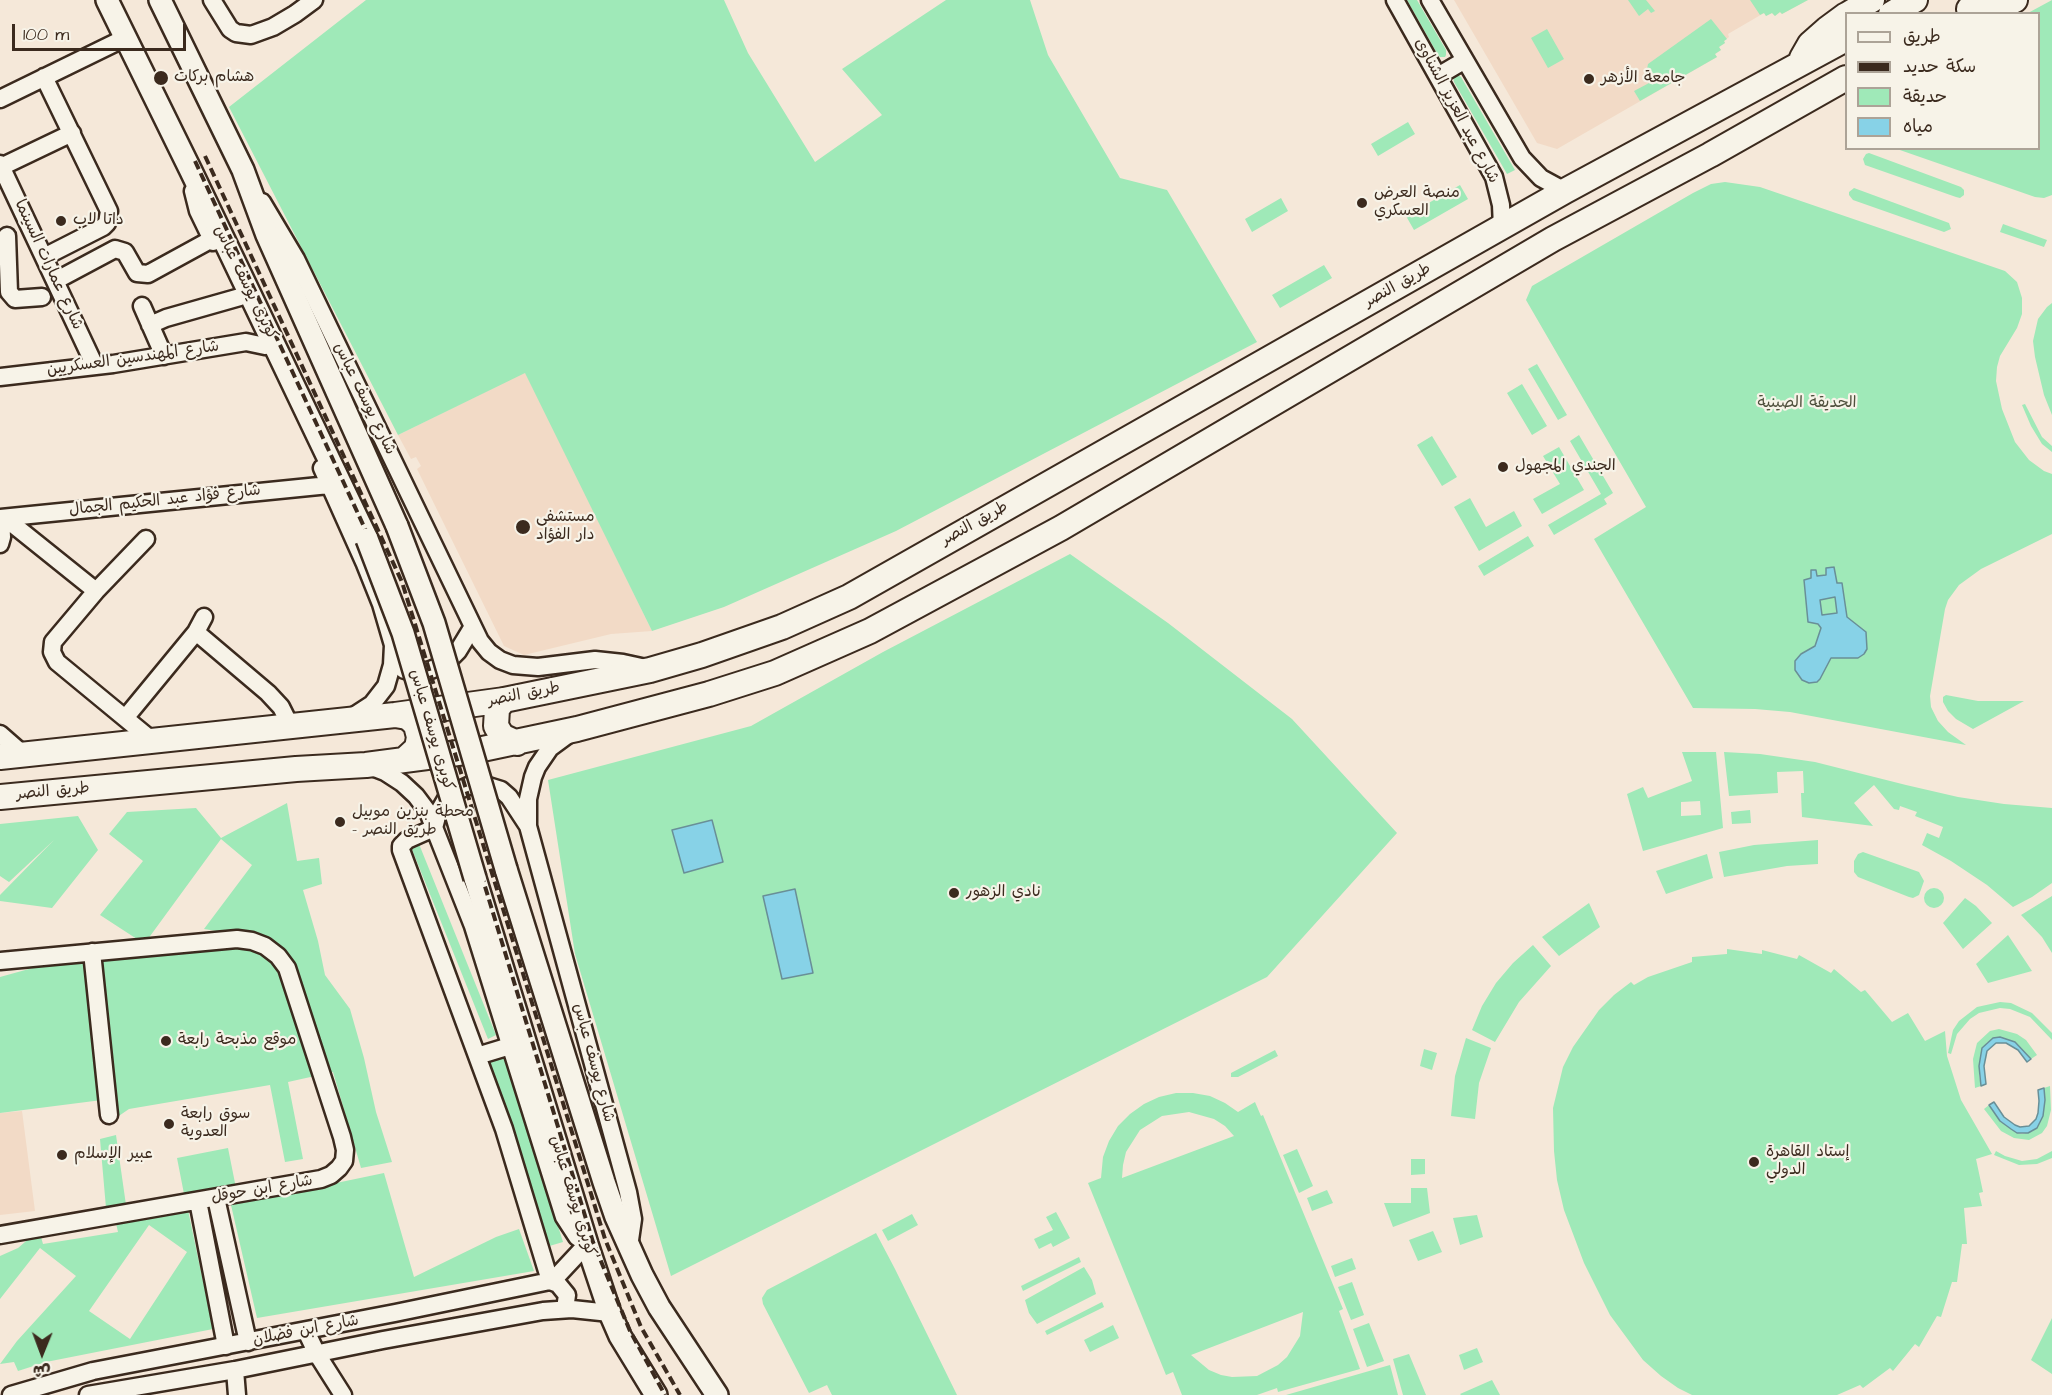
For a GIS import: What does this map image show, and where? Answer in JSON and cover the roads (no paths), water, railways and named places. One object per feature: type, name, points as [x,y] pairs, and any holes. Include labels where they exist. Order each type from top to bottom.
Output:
[{"type":"highway","name":"طريق النصر","points":[[1851,12],[1872,0]]},
{"type":"highway","points":[[1894,12],[1915,0]]},
{"type":"highway","points":[[1971,7],[2003,6],[2015,0]]},
{"type":"highway","name":"طريق النصر","points":[[0,757],[291,727],[504,700],[650,670],[752,638],[849,597],[1565,191],[1798,65],[1810,45],[1845,16]]},
{"type":"highway","points":[[1798,65],[1845,40]]},
{"type":"highway","name":"طريق النصر","points":[[0,797],[296,769],[366,765],[517,743],[742,684],[807,660],[870,632],[1061,528],[1553,239],[1710,155],[1845,79]]},
{"type":"highway","points":[[504,700],[497,709],[496,726],[502,736],[517,743]]},
{"type":"highway","points":[[395,715],[407,717],[418,731],[417,748],[404,760]]},
{"type":"main road","points":[[107,0],[191,171]]},
{"type":"main road","name":"شارع يوسف عباس","points":[[160,0],[243,170]]},
{"type":"main road","name":"كوبرى يوسف عباس","points":[[243,170],[267,235],[397,526],[434,623],[506,869],[604,1182],[629,1247]]},
{"type":"main road","name":"كوبرى يوسف عباس","points":[[191,171],[367,539],[403,633],[475,878],[610,1313]]},
{"type":"main road","points":[[629,1247],[659,1307],[717,1395]]},
{"type":"main road","points":[[610,1313],[620,1336],[656,1395]]},
{"type":"street","points":[[212,0],[230,29],[236,33],[251,35],[273,27],[314,0]]},
{"type":"street","name":"شارع عبد العزيز الشناوى","points":[[1395,0],[1497,184],[1502,227]]},
{"type":"street","name":"شارع عبد العزيز الشناوى","points":[[1430,0],[1522,158],[1541,178],[1565,191]]},
{"type":"street","points":[[0,99],[125,38]]},
{"type":"street","points":[[1438,76],[1464,60]]},
{"type":"street","points":[[44,257],[103,227],[109,217],[109,210],[45,77]]},
{"type":"street","points":[[1,165],[72,133]]},
{"type":"street","name":"شارع عمارات السينما","points":[[1,165],[95,366]]},
{"type":"street","name":"شارع يوسف عباس","points":[[243,170],[296,259],[480,641],[489,652],[513,665],[538,666],[595,660],[623,663],[650,670]]},
{"type":"street","points":[[191,171],[195,201],[329,484],[381,604],[393,645],[392,665],[386,686],[372,704],[354,716],[333,722]]},
{"type":"street","points":[[34,233],[3,236],[9,292],[15,299],[42,297]]},
{"type":"street","points":[[55,281],[115,249],[125,252],[137,273],[148,274],[212,239]]},
{"type":"street","points":[[150,325],[166,318],[240,297]]},
{"type":"street","points":[[142,306],[164,357]]},
{"type":"street","name":"شارع المهندسين العسكريين","points":[[0,377],[164,357],[246,342],[265,346]]},
{"type":"street","name":"شارع فؤاد عبد الحكيم الجمال","points":[[2,518],[329,484]]},
{"type":"street","points":[[0,543],[2,518]]},
{"type":"street","points":[[2,518],[96,591]]},
{"type":"street","points":[[146,539],[96,591],[53,642],[52,652],[57,662],[154,742]]},
{"type":"street","points":[[126,717],[200,624],[268,693],[280,707],[291,727]]},
{"type":"street","points":[[392,665],[410,671],[428,671],[437,668],[452,658],[472,628]]},
{"type":"street","name":"شارع يوسف عباس","points":[[577,729],[558,741],[537,766],[530,788],[528,826],[628,1192],[633,1220],[629,1247]]},
{"type":"street","points":[[0,734],[24,755]]},
{"type":"street","points":[[366,765],[385,772],[402,783],[428,812],[473,926],[564,1217],[569,1228],[587,1244],[560,1274],[550,1281]]},
{"type":"street","points":[[434,828],[438,813],[447,799],[460,789],[476,784],[501,790],[509,797],[528,826]]},
{"type":"street","points":[[434,828],[407,840],[401,846],[401,850],[514,1158],[550,1281]]},
{"type":"street","name":"شارع ابن حوقل","points":[[0,961],[237,939],[252,940],[278,956],[286,968],[345,1150],[344,1161],[339,1168],[331,1175],[321,1179],[0,1235]]},
{"type":"street","points":[[92,952],[109,1115]]},
{"type":"street","points":[[477,1056],[510,1046]]},
{"type":"street","points":[[216,1197],[248,1342]]},
{"type":"street","points":[[198,1201],[226,1346]]},
{"type":"street","points":[[550,1281],[558,1284],[565,1291],[567,1300],[565,1310]]},
{"type":"street","name":"شارع ابن فضلان","points":[[11,1395],[93,1371],[306,1331],[550,1281]]},
{"type":"street","name":"شارع ابن فضلان","points":[[95,1394],[235,1370],[458,1325],[543,1311],[610,1313]]},
{"type":"street","points":[[306,1331],[317,1354],[343,1395]]},
{"type":"street","points":[[235,1370],[237,1395]]},
{"type":"water","points":[[1834,567],[1837,583],[1842,583],[1847,617],[1866,632],[1867,649],[1858,658],[1831,658],[1820,679],[1809,683],[1802,680],[1795,670],[1795,661],[1801,654],[1815,646],[1821,628],[1818,624],[1808,622],[1804,580],[1811,578],[1811,570],[1816,570],[1817,576],[1826,575],[1826,568]],"holes":[[[1835,597],[1837,613],[1822,615],[1820,600]]]},
{"type":"water","points":[[712,820],[723,862],[684,873],[672,830]]},
{"type":"water","points":[[795,889],[813,973],[782,979],[763,896]]},
{"type":"water","points":[[2000,1037],[2015,1042],[2031,1059],[2027,1062],[2018,1050],[2006,1043],[1996,1043],[1987,1051],[1984,1066],[1986,1084],[1981,1086],[1979,1066],[1982,1048],[1993,1038]]},
{"type":"water","points":[[2044,1088],[2043,1116],[2037,1128],[2028,1133],[2017,1133],[2011,1129],[2000,1121],[1989,1105],[1994,1102],[2004,1117],[2015,1125],[2029,1126],[2038,1113],[2038,1090]]},
{"type":"railway","points":[[205,156],[402,582],[605,1239],[641,1327],[680,1395]]},
{"type":"railway","points":[[195,161],[391,585],[422,679],[593,1242],[630,1331],[665,1395]]},
{"type":"place","name":"هشام بركات","points":[[161,78]]},
{"type":"place","name":"جامعة الأزهر","points":[[1589,79]]},
{"type":"place","name":"منصة العرض العسكري","points":[[1362,203]]},
{"type":"place","name":"داتا لاب","points":[[61,221]]},
{"type":"place","name":"الجندي المجهول","points":[[1503,467]]},
{"type":"place","name":"مستشفى دار الفؤاد","points":[[523,527]]},
{"type":"place","name":"محطة بنزين موبيل - طريق النصر","points":[[340,822]]},
{"type":"place","name":"نادي الزهور","points":[[954,893]]},
{"type":"place","name":"موقع مذبحة رابعة","points":[[166,1041]]},
{"type":"place","name":"سوق رابعة العدوية","points":[[169,1124]]},
{"type":"place","name":"عبير الإسلام","points":[[62,1155]]},
{"type":"place","name":"إستاد القاهرة الدولي","points":[[1754,1162]]},
{"type":"park label","name":"الحديقة الصينية","points":[[1807,404]]}]
